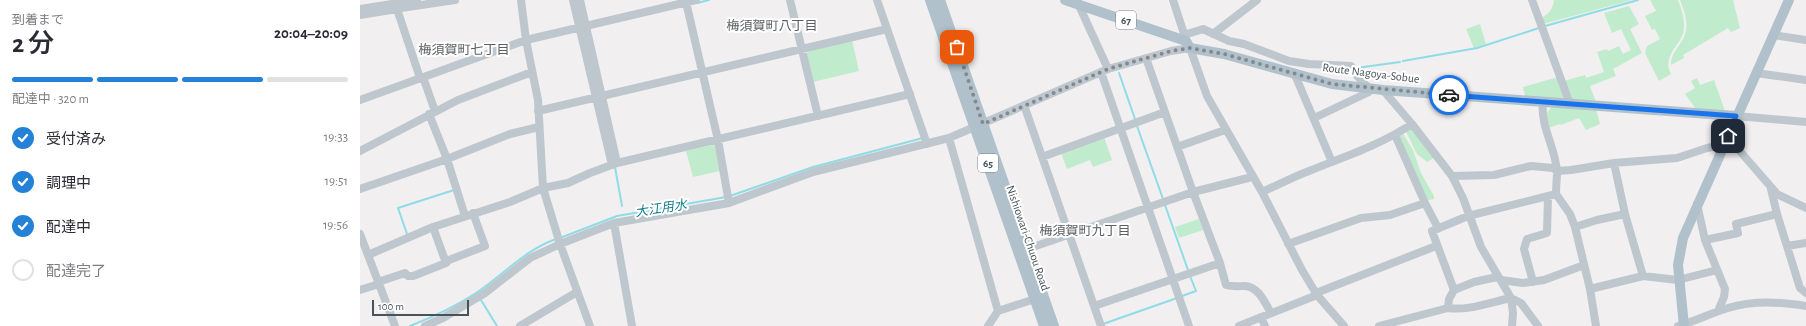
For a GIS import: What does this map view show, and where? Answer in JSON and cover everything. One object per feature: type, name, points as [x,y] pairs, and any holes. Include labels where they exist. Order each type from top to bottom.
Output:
[{"type":"main road","name":"Nishiowari-Chuou Road","points":[[930,0],[980,125],[1027,249],[1054,326]]},
{"type":"main road","name":"Nishiowari-Chuou Road","points":[[940,0],[1044,326]]},
{"type":"main road","name":"Route Nagoya-Sobue","points":[[1065,0],[1077,2],[1224,54],[1295,75],[1332,84],[1383,90],[1736,116]]},
{"type":"main road","points":[[1682,326],[1678,265],[1683,238],[1723,145],[1789,0]]},
{"type":"street","points":[[360,15],[417,0]]},
{"type":"street","points":[[360,9],[455,0]]},
{"type":"street","points":[[521,0],[538,111],[543,188],[559,241],[590,326]]},
{"type":"street","points":[[573,0],[583,27]]},
{"type":"street","points":[[580,0],[583,27],[615,164]]},
{"type":"street","points":[[360,100],[526,40],[696,0]]},
{"type":"street","points":[[790,0],[818,116]]},
{"type":"street","points":[[877,0],[926,140]]},
{"type":"street","points":[[1173,0],[1207,96],[1225,130],[1262,192],[1288,244],[1317,294],[1344,326]]},
{"type":"street","points":[[1213,34],[1257,0]]},
{"type":"street","points":[[1532,0],[1570,104]]},
{"type":"street","points":[[686,2],[718,140],[728,199]]},
{"type":"street","points":[[1077,2],[1104,71],[1120,128],[1189,326]]},
{"type":"street","points":[[360,290],[405,273],[408,276],[413,276],[485,246],[469,215],[447,159],[398,6]]},
{"type":"street","points":[[538,111],[887,29]]},
{"type":"street","points":[[425,326],[443,318],[485,293],[530,258],[559,241],[614,223],[728,199],[813,172],[926,140],[949,138],[1104,71],[1146,58],[1187,41],[1203,29],[1228,41],[1244,44],[1289,61],[1309,64],[1350,66],[1369,88],[1369,92],[1360,98],[1314,118]]},
{"type":"street","points":[[1773,35],[1806,40]]},
{"type":"street","points":[[1146,58],[1193,192],[1220,263],[1226,285],[1232,287],[1248,286],[1253,288],[1260,294],[1271,314]]},
{"type":"street","points":[[360,151],[432,113],[471,95],[532,72]]},
{"type":"street","points":[[1756,73],[1806,80]]},
{"type":"street","points":[[1295,75],[1332,162]]},
{"type":"street","points":[[1383,90],[1412,124],[1452,176],[1481,247],[1511,298],[1513,313],[1512,326]]},
{"type":"street","points":[[368,254],[432,227],[510,202],[543,188],[568,183],[615,164],[910,94]]},
{"type":"street","points":[[1533,282],[1524,249],[1528,239],[1547,233],[1557,171],[1544,121],[1542,111],[1543,102]]},
{"type":"street","points":[[1024,105],[1094,306],[1099,325]]},
{"type":"street","points":[[1042,157],[1165,112]]},
{"type":"street","points":[[1736,116],[1806,122]]},
{"type":"street","points":[[1262,192],[1359,152],[1395,135],[1412,124]]},
{"type":"street","points":[[360,189],[447,159],[510,134],[539,127]]},
{"type":"street","points":[[1177,147],[1225,130]]},
{"type":"street","points":[[1395,135],[1425,203],[1438,228]]},
{"type":"street","points":[[949,138],[998,311]]},
{"type":"street","points":[[1452,176],[1494,175],[1531,166],[1553,168],[1557,171],[1571,170],[1614,163],[1677,158],[1707,148],[1729,145],[1738,149],[1777,194],[1806,208]]},
{"type":"street","points":[[1614,163],[1625,214],[1643,276]]},
{"type":"street","points":[[1027,249],[1193,192],[1252,177]]},
{"type":"street","points":[[1770,187],[1800,288],[1806,293]]},
{"type":"street","points":[[1454,290],[1436,246],[1432,231],[1468,216],[1552,195]]},
{"type":"street","points":[[1552,195],[1570,214],[1575,227],[1590,289],[1596,326]]},
{"type":"street","points":[[1288,244],[1361,218],[1390,215],[1425,203]]},
{"type":"street","points":[[1697,204],[1705,240],[1725,289],[1724,297],[1718,311]]},
{"type":"street","points":[[1575,227],[1597,220],[1625,214]]},
{"type":"street","points":[[1705,240],[1738,233],[1736,224],[1777,214]]},
{"type":"street","points":[[614,223],[632,326]]},
{"type":"street","points":[[432,227],[446,263]]},
{"type":"street","points":[[360,234],[395,326]]},
{"type":"street","points":[[1787,246],[1806,242]]},
{"type":"street","points":[[1239,326],[1436,246]]},
{"type":"street","points":[[1094,306],[1220,263]]},
{"type":"street","points":[[1448,308],[1449,299],[1454,290],[1474,282],[1499,278],[1523,283],[1533,282],[1555,276],[1584,265]]},
{"type":"street","points":[[1590,289],[1643,276],[1678,280],[1717,270]]},
{"type":"street","points":[[520,326],[577,292]]},
{"type":"street","points":[[1379,326],[1448,308],[1466,308],[1511,298],[1521,303],[1538,326]]},
{"type":"street","points":[[988,326],[998,311],[1035,299]]},
{"type":"street","points":[[1682,326],[1718,311],[1756,303],[1778,302],[1806,306]]},
{"type":"street","points":[[1261,318],[1265,326]]},
{"type":"green space","points":[[1554,0],[1632,0],[1543,24],[1541,18],[1550,11]]},
{"type":"green space","points":[[1650,0],[1678,0],[1684,21],[1683,34],[1668,62],[1671,74],[1659,81],[1645,53],[1647,46],[1660,39],[1655,29],[1652,30],[1645,16],[1656,11]]},
{"type":"green space","points":[[1680,0],[1733,0],[1740,28],[1731,32],[1728,28],[1683,55],[1684,58],[1671,65],[1671,60],[1684,38],[1686,30],[1686,17]]},
{"type":"green space","points":[[1629,6],[1639,24],[1630,29],[1642,53],[1613,69],[1616,76],[1590,86],[1596,102],[1571,101],[1564,81],[1585,75],[1586,78],[1604,72],[1597,52],[1607,49],[1608,51],[1619,46],[1623,54],[1631,50],[1621,29],[1612,33],[1604,13]]},
{"type":"green space","points":[[1480,24],[1486,44],[1474,48],[1466,29]]},
{"type":"green space","points":[[852,40],[859,71],[813,82],[806,54],[809,50]]},
{"type":"green space","points":[[1558,77],[1565,100],[1525,96],[1523,87]]},
{"type":"green space","points":[[1697,78],[1700,85],[1714,80],[1725,111],[1696,109],[1685,94],[1695,88],[1691,81]]},
{"type":"green space","points":[[1552,106],[1596,109],[1600,124],[1586,130],[1579,118],[1548,128],[1545,116]]},
{"type":"green space","points":[[1413,128],[1434,158],[1427,162],[1417,154],[1405,130]]},
{"type":"green space","points":[[1402,132],[1413,150],[1421,173],[1434,196],[1434,199],[1425,199],[1399,135]]},
{"type":"green space","points":[[1104,137],[1112,160],[1093,167],[1090,160],[1067,169],[1061,153]]},
{"type":"green space","points":[[712,145],[716,146],[720,171],[693,177],[686,151]]},
{"type":"green space","points":[[1199,219],[1203,230],[1179,238],[1175,227]]},
{"type":"waterway","points":[[697,3],[709,0]]},
{"type":"waterway","points":[[1545,26],[1638,0]]},
{"type":"waterway","points":[[1403,61],[1477,48],[1539,28]]},
{"type":"waterway","points":[[1356,68],[1400,62]]},
{"type":"waterway","points":[[1119,73],[1135,119]]},
{"type":"waterway","points":[[1137,126],[1163,199]]},
{"type":"waterway","name":"大江用水","points":[[730,196],[813,167],[923,138]]},
{"type":"waterway","points":[[615,167],[622,206]]},
{"type":"waterway","points":[[407,234],[398,208],[454,190]]},
{"type":"waterway","name":"大江用水","points":[[560,238],[617,216],[726,197]]},
{"type":"waterway","points":[[1165,205],[1188,270]]},
{"type":"waterway","name":"大江用水","points":[[410,326],[444,311],[468,298],[524,256],[556,239]]},
{"type":"waterway","points":[[1182,296],[1196,291],[1190,276]]},
{"type":"waterway","points":[[1103,324],[1177,298]]},
{"type":"waterway","points":[[481,300],[497,326]]},
{"type":"way so far","points":[[957,47],[983,124],[1108,69],[1171,51],[1190,48],[1224,54],[1295,75],[1332,84],[1449,95]]},
{"type":"district","name":"梅須賀町八丁目","points":[[772,26]]},
{"type":"district","name":"梅須賀町七丁目","points":[[464,50]]},
{"type":"district","name":"梅須賀町九丁目","points":[[1085,231]]},
{"type":"route","points":[[1449,95],[1736,116],[1728,136]]}]
